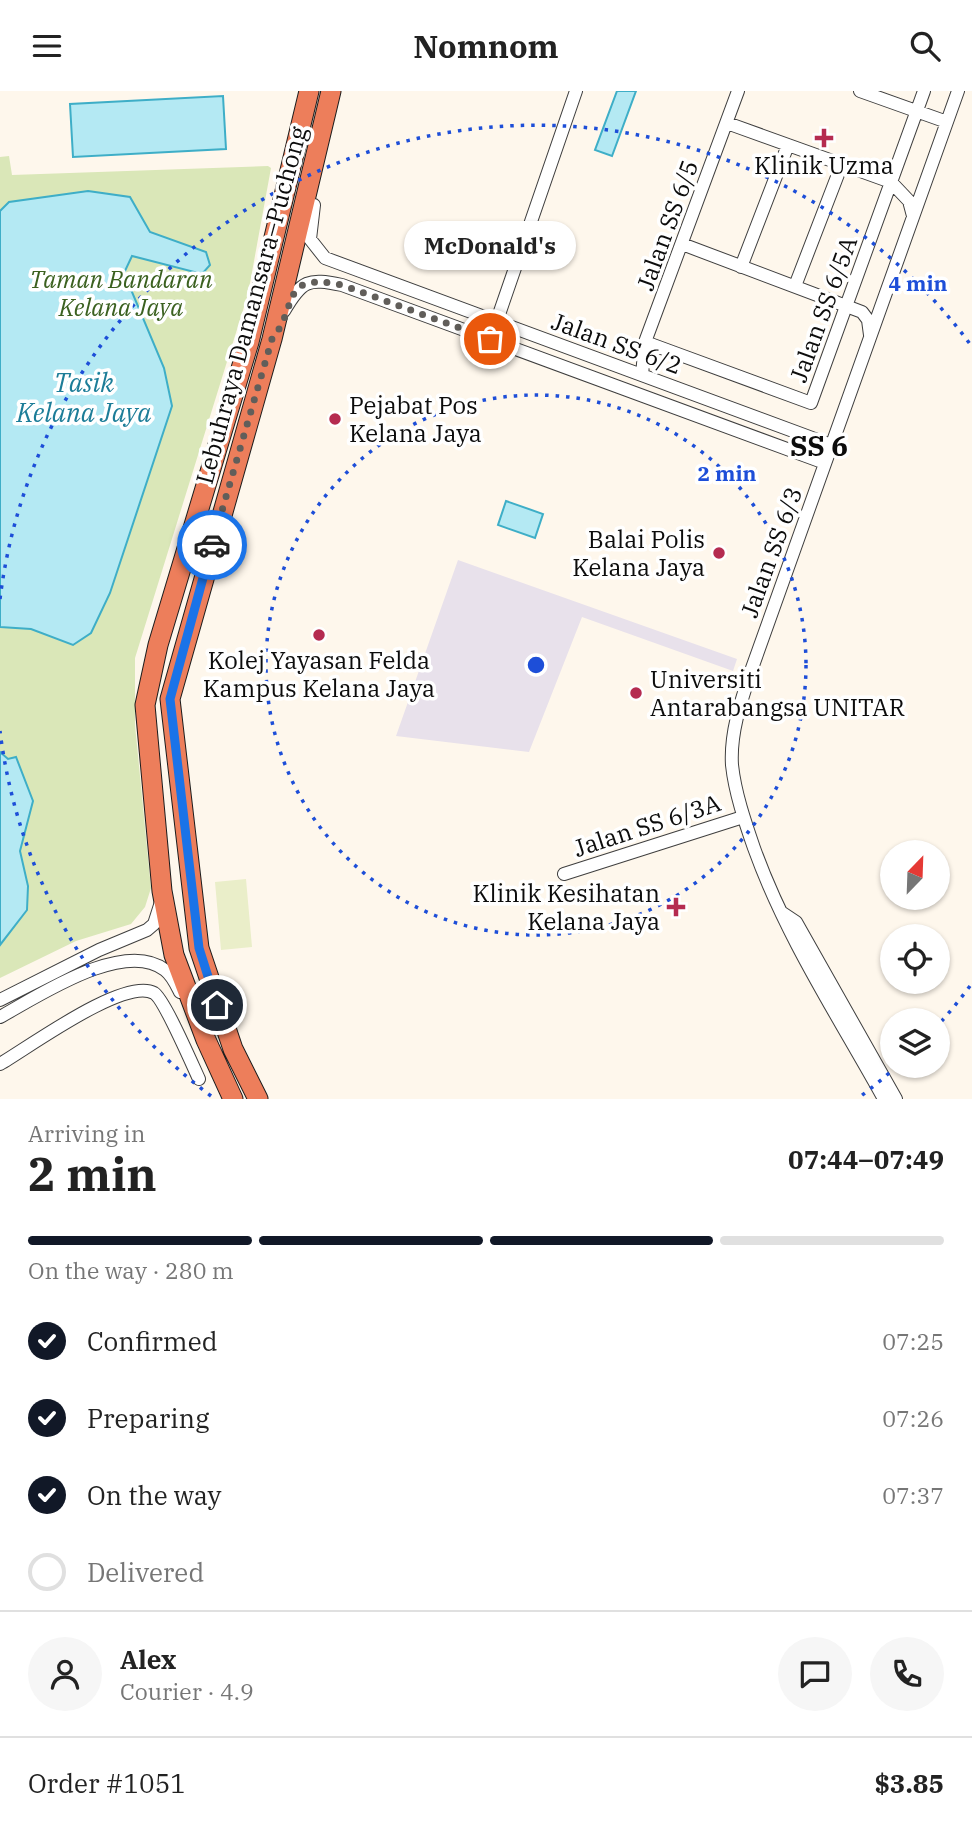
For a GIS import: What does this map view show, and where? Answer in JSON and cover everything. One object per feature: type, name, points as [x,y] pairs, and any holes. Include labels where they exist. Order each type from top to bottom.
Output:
[{"type":"highway","name":"Lebuhraya Damansara–Puchong","points":[[258,1099],[233,1049],[199,948],[170,699],[272,339],[331,91]]},
{"type":"highway","points":[[272,339],[279,330],[342,91]]},
{"type":"highway","name":"Lebuhraya Damansara–Puchong","points":[[233,1099],[206,1040],[174,955],[162,891],[145,705],[149,677],[248,342],[307,95]]},
{"type":"street","points":[[490,339],[576,91]]},
{"type":"street","name":"Jalan SS 6/5","points":[[642,375],[646,342],[738,91]]},
{"type":"street","name":"Jalan SS 6/5A","points":[[646,342],[811,403],[924,91]]},
{"type":"street","name":"Jalan SS 6/3","points":[[884,1099],[786,927],[743,817],[732,765],[737,716],[958,91]]},
{"type":"street","points":[[864,92],[947,122]]},
{"type":"street","points":[[727,123],[891,182],[909,201],[913,216]]},
{"type":"street","points":[[741,267],[788,145]]},
{"type":"street","points":[[795,286],[842,164]]},
{"type":"street","name":"Jalan SS 6/2","points":[[314,205],[310,239],[325,258],[831,445]]},
{"type":"street","points":[[682,244],[862,312],[868,320],[870,336]]},
{"type":"street","name":"Jalan SS 6/2","points":[[284,311],[297,288],[305,282],[324,281],[342,285],[825,463]]},
{"type":"street","name":"Jalan SS 6/3A","points":[[564,874],[743,817]]},
{"type":"street","points":[[0,1000],[99,950],[147,930],[154,924],[162,891]]},
{"type":"street","name":"Jalan SS 6/3","points":[[781,912],[796,922],[896,1099]]},
{"type":"street","points":[[0,1017],[66,980],[103,967],[143,961],[167,971],[206,1040]]},
{"type":"street","points":[[0,1065],[119,994],[144,991],[159,998],[199,1079]]},
{"type":"shaded area","points":[[458,560],[737,659],[733,671],[582,617],[529,752],[396,736]]},
{"type":"green space","name":"Taman Bandaran Kelana Jaya","points":[[9,156],[12,175],[271,168],[248,294],[135,658],[135,725],[151,888],[145,907],[131,924],[76,941],[0,978],[0,157]]},
{"type":"green space","points":[[246,879],[252,947],[221,950],[215,882]]},
{"type":"water","points":[[617,91],[636,91],[612,156],[595,150]]},
{"type":"water","points":[[223,96],[226,149],[73,157],[70,104]]},
{"type":"water","name":"Tasik Kelana Jaya","points":[[88,191],[130,197],[150,232],[206,252],[210,265],[202,274],[132,256],[124,273],[164,368],[172,406],[110,593],[91,633],[73,645],[31,629],[0,627],[0,211],[9,202]]},
{"type":"water","points":[[506,501],[543,514],[535,538],[498,525]]},
{"type":"water","points":[[0,752],[8,759],[16,757],[33,801],[20,851],[28,886],[27,910],[0,945]]},
{"type":"way so far","points":[[212,545],[272,339],[279,330],[284,311],[297,288],[305,282],[324,281],[342,285],[490,339]]},
{"type":"place","name":"Klinik Uzma","points":[[824,138]]},
{"type":"place","name":"McDonald's","points":[[490,339]]},
{"type":"place","name":"Pejabat Pos Kelana Jaya","points":[[335,419]]},
{"type":"place","name":"Balai Polis Kelana Jaya","points":[[719,553]]},
{"type":"place","name":"Kolej Yayasan Felda Kampus Kelana Jaya","points":[[319,635]]},
{"type":"place","name":"Universiti Antarabangsa UNITAR","points":[[636,693]]},
{"type":"place","name":"Klinik Kesihatan Kelana Jaya","points":[[676,907]]},
{"type":"district","name":"SS 6","points":[[819,445]]},
{"type":"route","points":[[212,545],[170,699],[199,948],[217,1005]]}]
